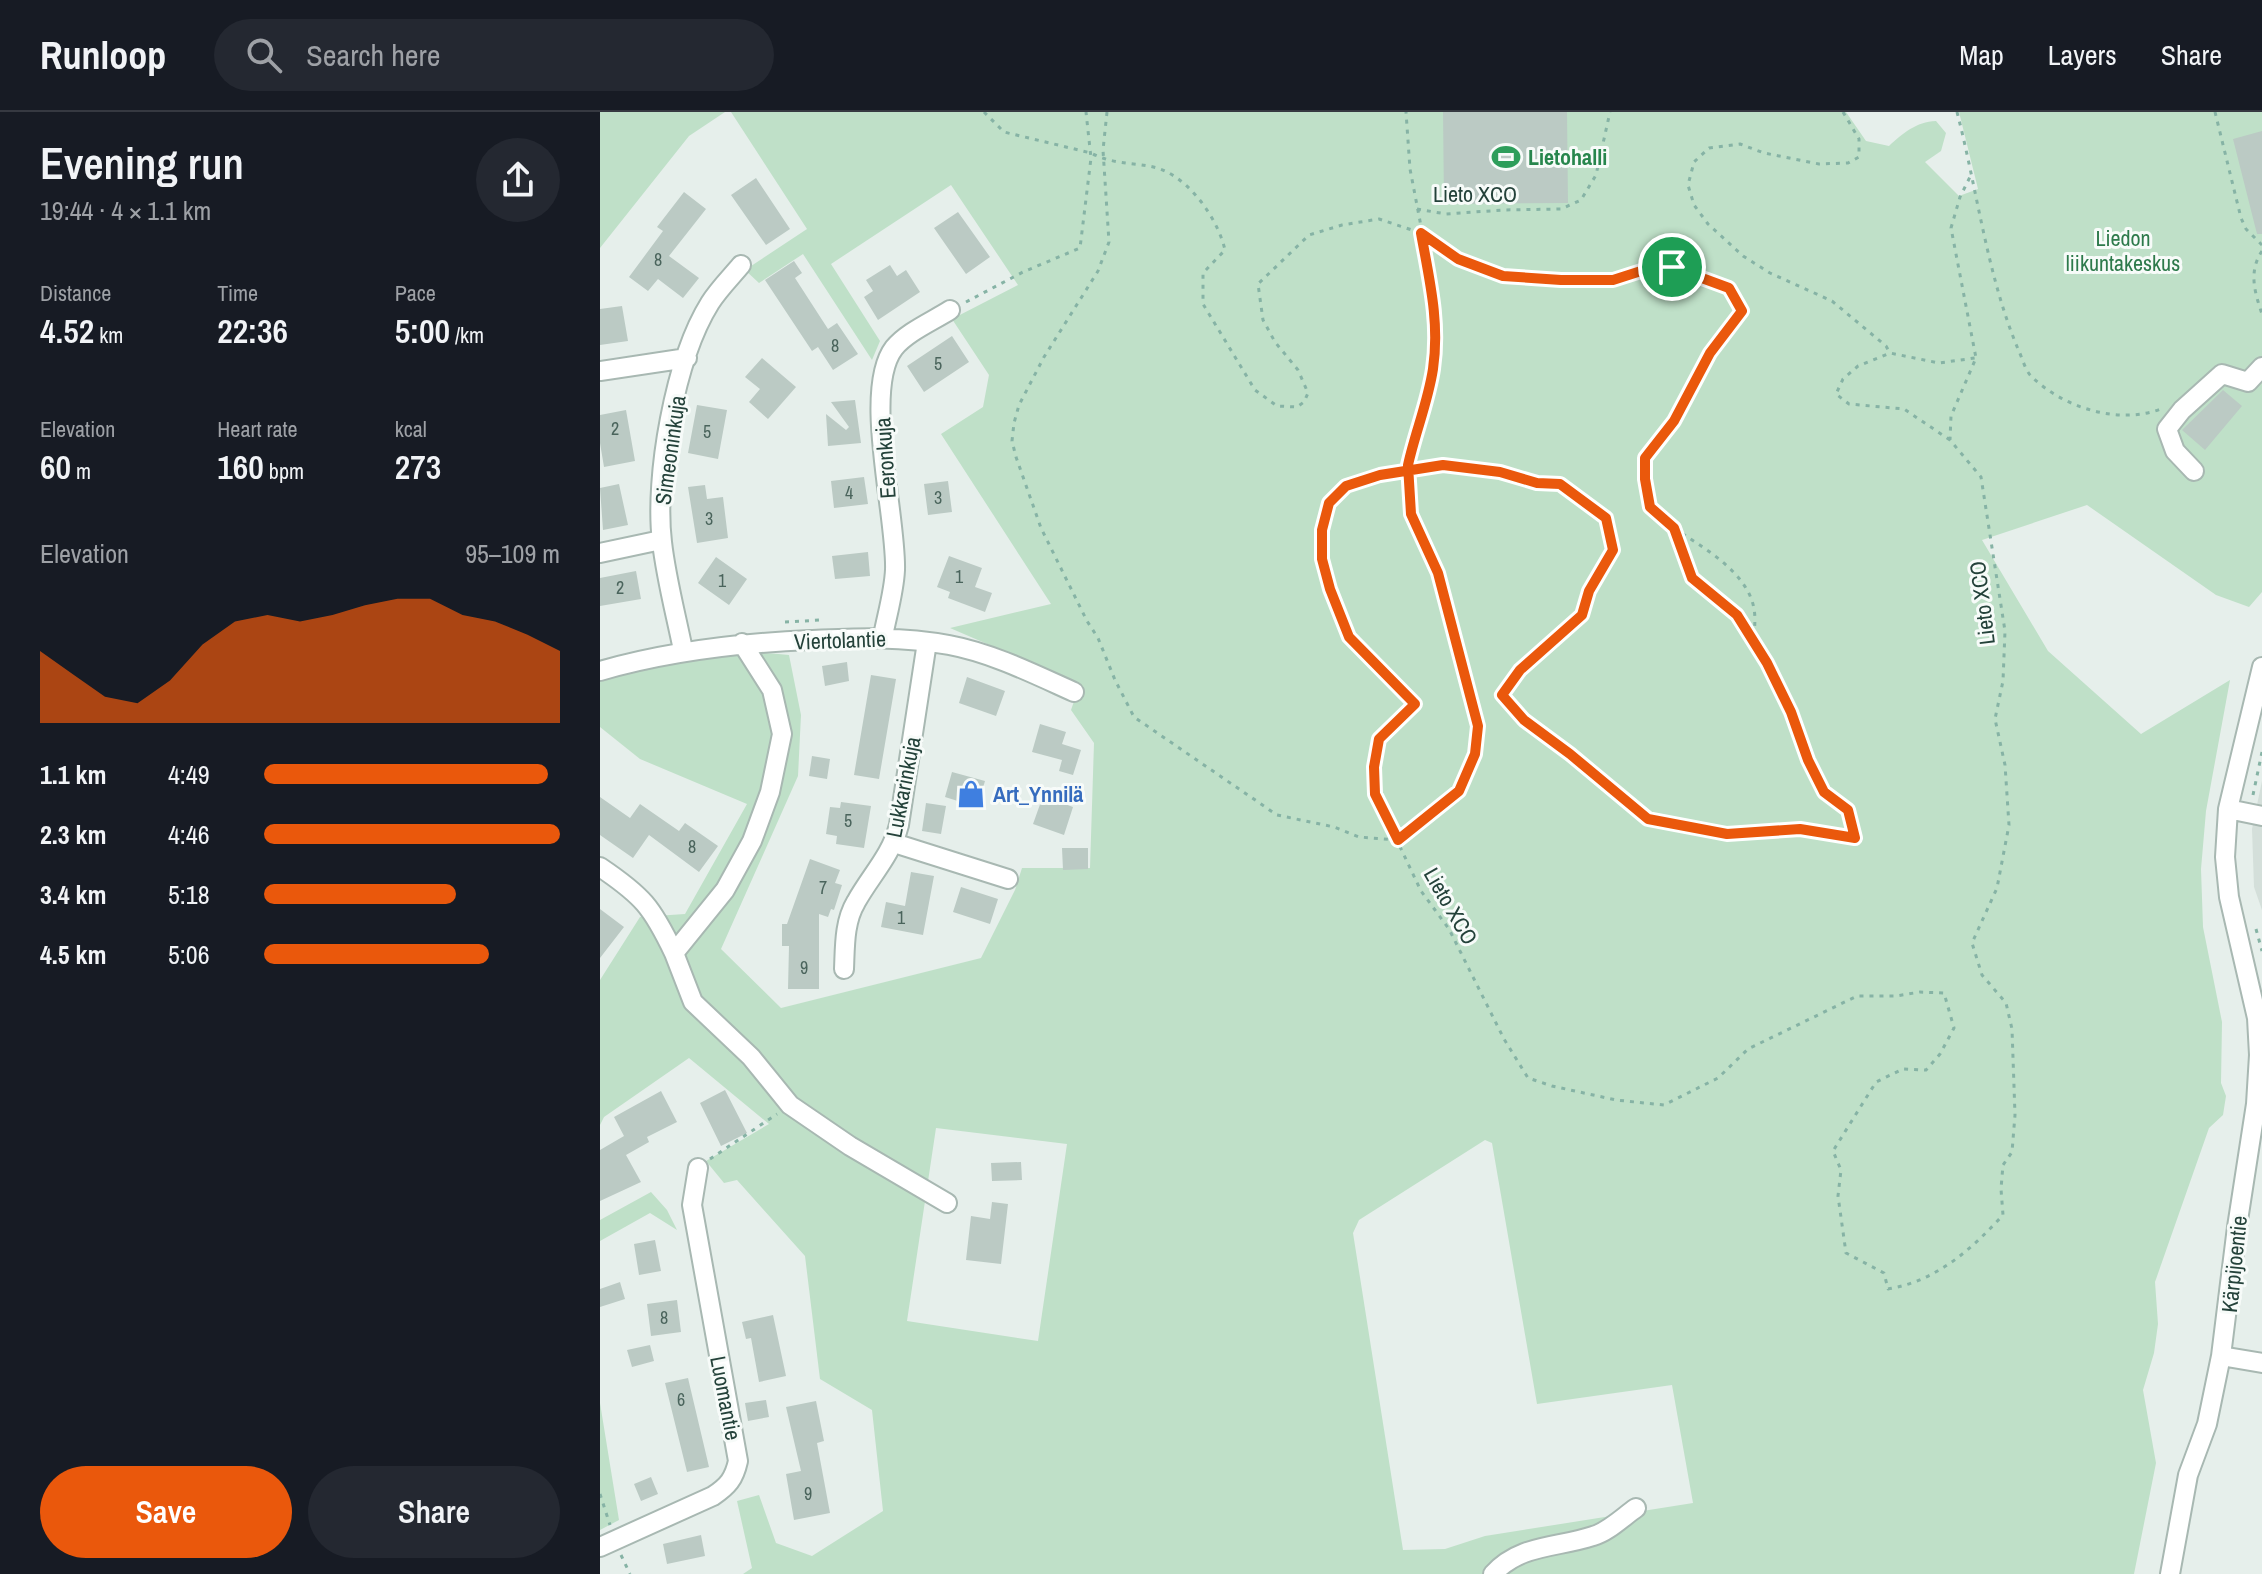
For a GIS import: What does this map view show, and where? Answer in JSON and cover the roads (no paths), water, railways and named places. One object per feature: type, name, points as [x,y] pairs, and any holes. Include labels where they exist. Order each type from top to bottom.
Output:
[{"type":"street","name":"Simeoninkuja","points":[[683,650],[661,540],[660,497],[668,431],[687,358],[710,303],[741,265]]},
{"type":"street","name":"Eeronkuja","points":[[883,636],[895,572],[881,432],[882,384],[887,361],[896,346],[950,310]]},
{"type":"street","points":[[600,371],[687,358]]},
{"type":"street","points":[[2194,471],[2175,451],[2167,429],[2182,410],[2222,374],[2248,382],[2262,367]]},
{"type":"street","points":[[600,553],[661,540]]},
{"type":"street","name":"Viertolantie","points":[[600,671],[683,650],[742,643],[883,636],[951,645],[991,656],[1074,692]]},
{"type":"street","name":"Lukkarinkuja","points":[[844,969],[847,927],[854,904],[894,843],[927,642]]},
{"type":"street","points":[[674,953],[725,890],[752,841],[770,792],[782,734],[772,690],[742,643]]},
{"type":"street","name":"Kärpijoentie","points":[[2170,1574],[2188,1475],[2207,1424],[2221,1356],[2232,1258],[2256,1104],[2259,1055],[2256,975],[2229,897],[2225,857],[2228,809],[2262,667]]},
{"type":"street","points":[[2228,809],[2256,815]]},
{"type":"street","points":[[894,843],[1008,879]]},
{"type":"street","points":[[600,867],[626,884],[657,916],[693,1002],[751,1057],[790,1105],[850,1146],[947,1203]]},
{"type":"street","name":"Luomantie","points":[[607,1543],[713,1496],[727,1487],[735,1476],[738,1461],[692,1205],[698,1168]]},
{"type":"street","points":[[2221,1356],[2262,1363]]},
{"type":"street","points":[[1493,1574],[1521,1552],[1596,1536],[1636,1508]]},
{"type":"place","name":"Lietohalli","points":[[1506,157]]},
{"type":"place","name":"Art_Ynnilä","points":[[971,794]]},
{"type":"park label","name":"Liedon liikuntakeskus","points":[[2123,250]]}]
